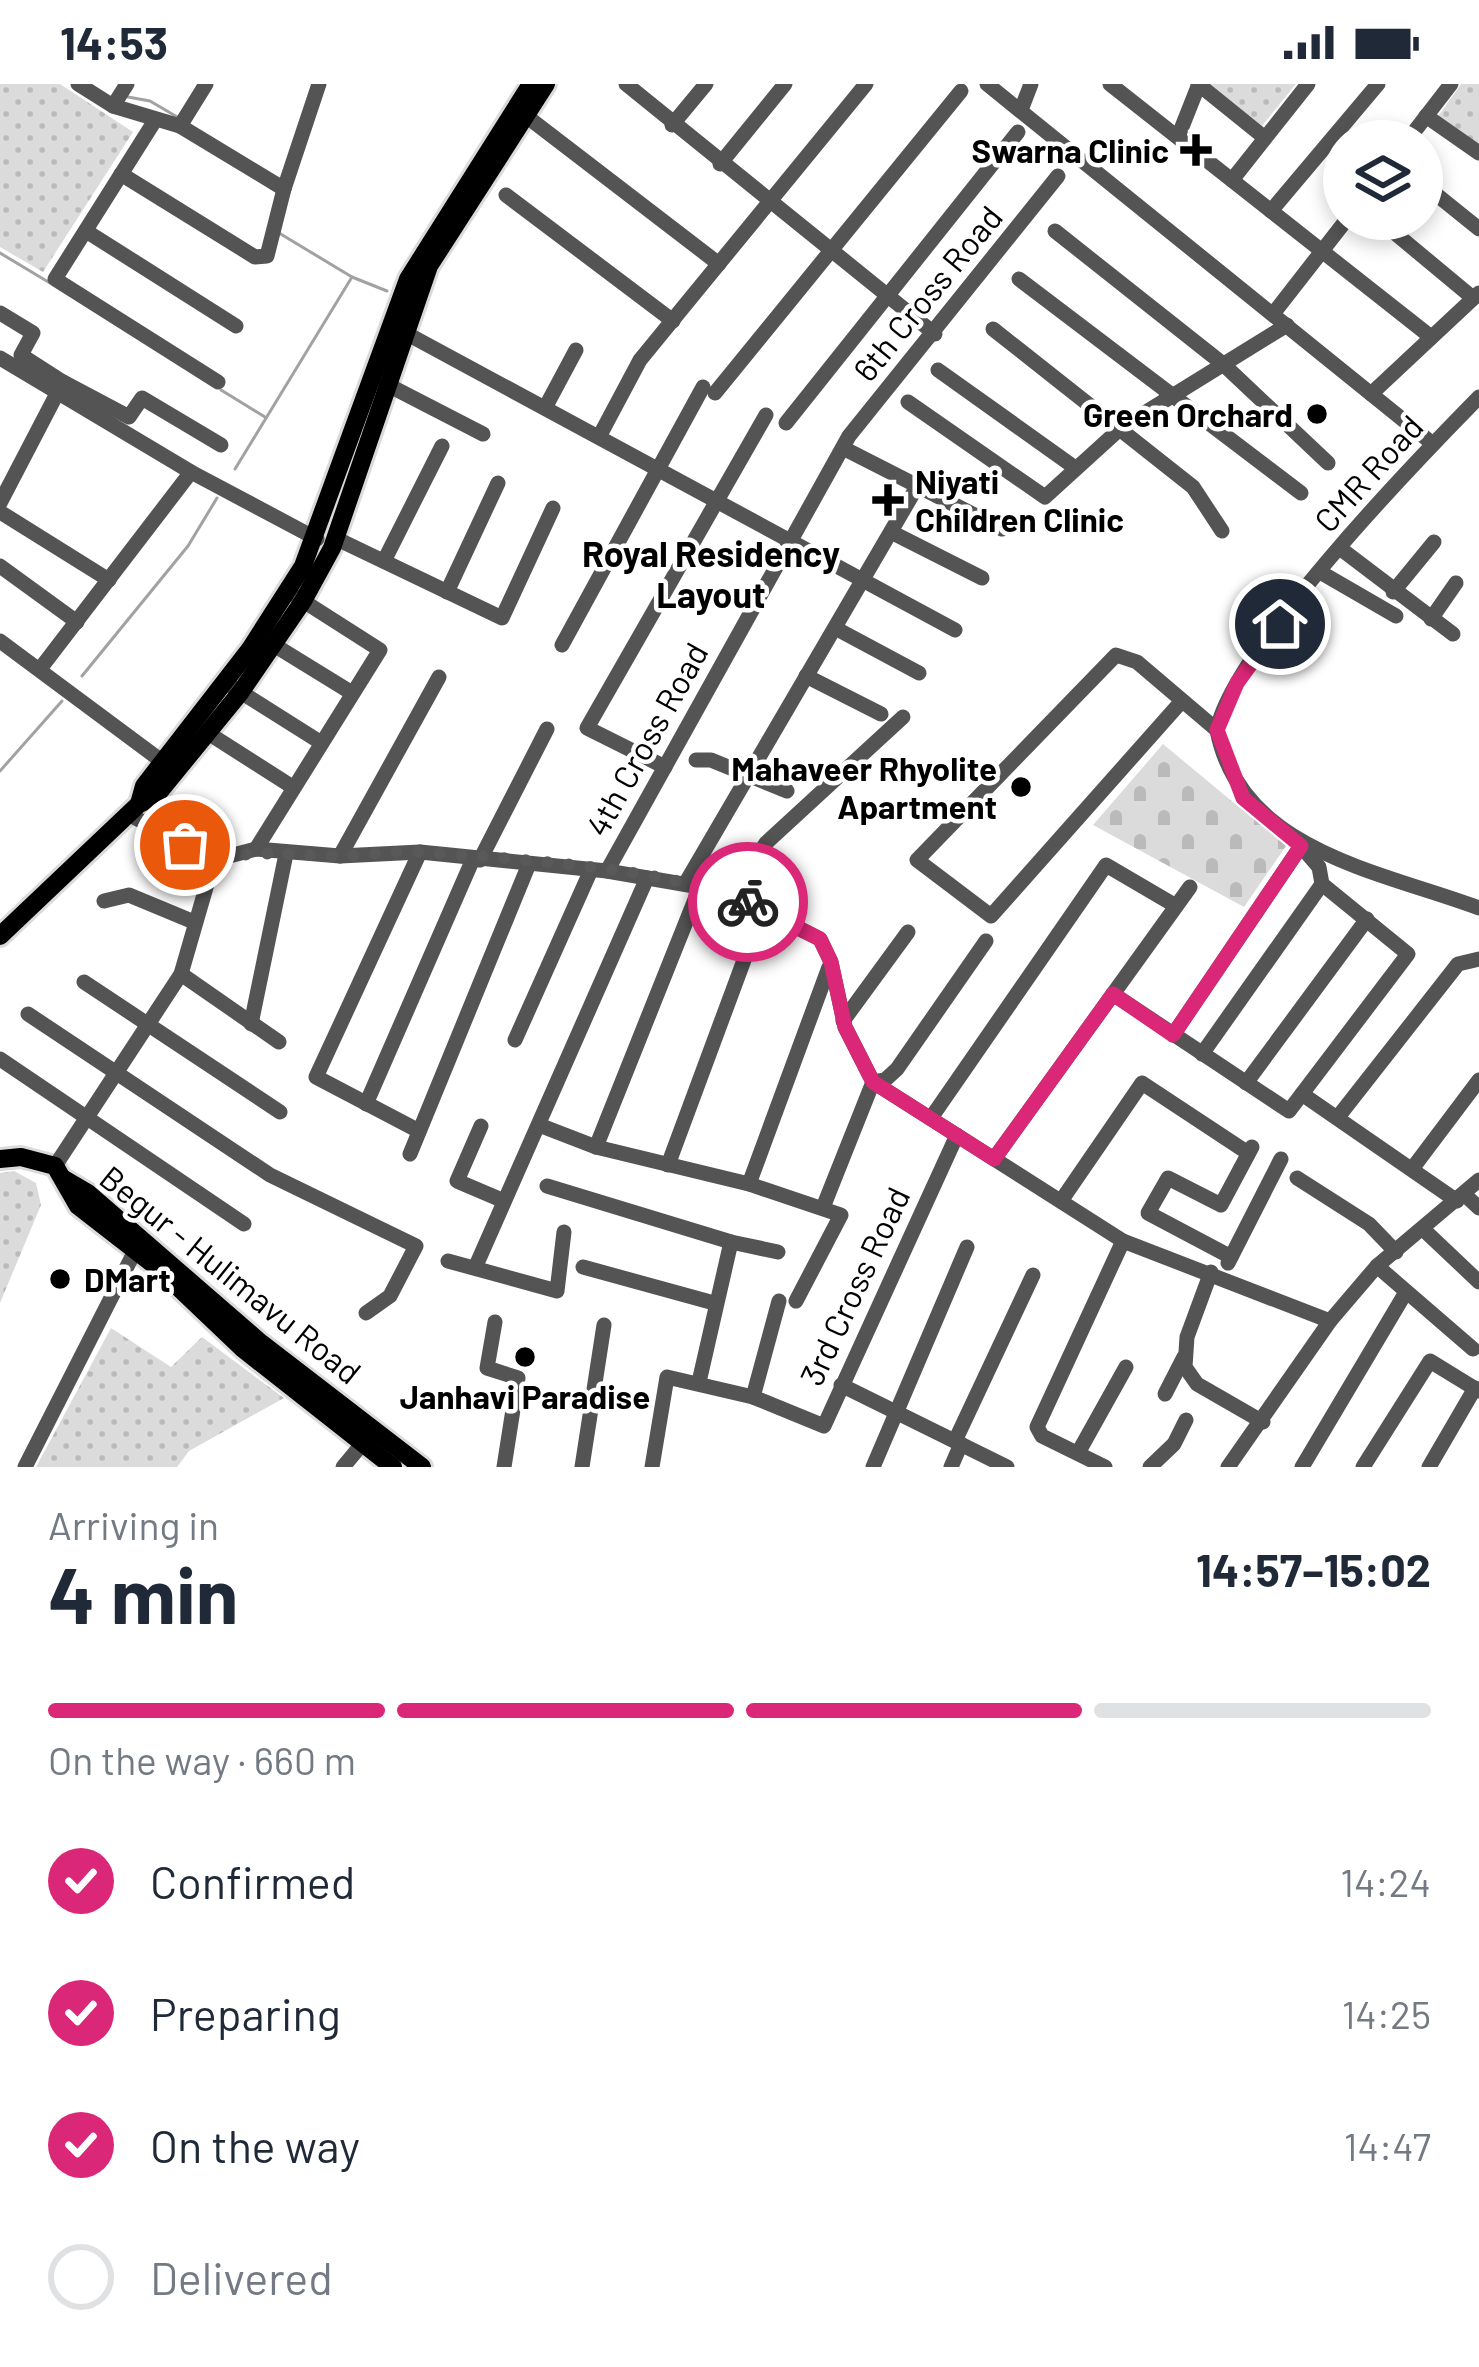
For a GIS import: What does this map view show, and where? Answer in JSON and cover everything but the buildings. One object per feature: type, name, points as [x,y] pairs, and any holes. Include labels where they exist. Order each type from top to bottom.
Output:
[{"type":"main road","points":[[326,538],[398,329],[464,201],[532,93]]},
{"type":"main road","points":[[0,936],[134,809],[144,786],[208,733],[232,687],[274,646],[326,538],[386,384],[398,329]]},
{"type":"main road","points":[[169,766],[296,596]]},
{"type":"main road","points":[[0,1159],[21,1157],[59,1173]]},
{"type":"main road","name":"Begur - Hulimavu Road","points":[[59,1173],[139,1244],[243,1349],[422,1467]]},
{"type":"main road","name":"Begur - Hulimavu Road","points":[[369,1436],[393,1467]]},
{"type":"street","points":[[78,84],[113,106],[180,127],[284,189]]},
{"type":"street","points":[[113,106],[127,84]]},
{"type":"street","points":[[180,127],[206,84]]},
{"type":"street","points":[[121,174],[255,257],[267,256],[319,84]]},
{"type":"street","points":[[626,84],[935,334]]},
{"type":"street","points":[[673,125],[706,84]]},
{"type":"street","points":[[720,164],[785,84]]},
{"type":"street","points":[[599,437],[640,360],[866,84]]},
{"type":"street","points":[[987,84],[1433,444]]},
{"type":"street","points":[[1021,110],[1031,84]]},
{"type":"street","points":[[1178,137],[1198,84],[1265,138]]},
{"type":"street","points":[[1232,180],[1308,84]]},
{"type":"street","points":[[1271,211],[1378,84]]},
{"type":"street","points":[[1423,120],[1451,84]]},
{"type":"street","points":[[1113,85],[1431,337]]},
{"type":"street","points":[[562,645],[709,390],[961,91]]},
{"type":"street","points":[[532,93],[719,264]]},
{"type":"street","points":[[1426,116],[1479,153]]},
{"type":"street","points":[[154,122],[55,280],[218,382]]},
{"type":"street","points":[[786,423],[1018,132]]},
{"type":"street","name":"6th Cross Road","points":[[843,448],[1058,176]]},
{"type":"street","points":[[506,195],[673,321]]},
{"type":"street","points":[[1443,200],[1479,229]]},
{"type":"street","points":[[86,231],[236,326]]},
{"type":"street","points":[[1055,231],[1223,364],[1328,463]]},
{"type":"street","points":[[908,402],[1045,497],[1122,427],[1223,364],[1280,320],[1330,240]]},
{"type":"street","points":[[1371,394],[1476,296],[1405,240]]},
{"type":"street","points":[[1019,279],[1301,493]]},
{"type":"street","points":[[0,314],[33,333],[21,355],[60,388],[191,472],[502,619],[553,508]]},
{"type":"street","points":[[398,329],[955,630]]},
{"type":"street","points":[[993,329],[1122,427],[1192,488],[1222,531]]},
{"type":"street","points":[[545,408],[576,350]]},
{"type":"street","points":[[0,358],[129,417],[142,398],[220,445]]},
{"type":"street","points":[[938,370],[1074,467]]},
{"type":"street","points":[[386,384],[483,434]]},
{"type":"street","points":[[0,502],[60,388]]},
{"type":"street","name":"CMR Road","points":[[1217,730],[1237,683],[1320,572],[1479,398]]},
{"type":"street","points":[[664,767],[587,728],[766,415]]},
{"type":"street","points":[[384,561],[442,446]]},
{"type":"street","points":[[843,448],[1002,529]]},
{"type":"street","name":"4th Cross Road","points":[[515,1040],[599,870],[664,767],[843,448]]},
{"type":"street","points":[[40,669],[191,472]]},
{"type":"street","points":[[447,592],[498,483]]},
{"type":"street","points":[[596,1147],[693,886],[749,774],[918,485]]},
{"type":"street","points":[[0,512],[109,580]]},
{"type":"street","points":[[891,532],[982,578]]},
{"type":"street","points":[[1393,592],[1434,542]]},
{"type":"street","points":[[1341,549],[1453,634]]},
{"type":"street","points":[[0,566],[77,622]]},
{"type":"street","points":[[1320,572],[1396,616]]},
{"type":"street","points":[[1432,619],[1456,584]]},
{"type":"street","points":[[256,849],[291,786],[380,650],[296,596]]},
{"type":"street","points":[[835,628],[920,673]]},
{"type":"street","points":[[0,641],[169,766]]},
{"type":"street","points":[[274,646],[352,693]]},
{"type":"street","points":[[1113,994],[1289,1112],[1408,954],[1322,884],[1319,867],[1301,846],[1243,798],[1217,730],[1137,662],[1116,655],[917,860],[991,916],[1181,702]]},
{"type":"street","points":[[806,676],[881,714]]},
{"type":"street","points":[[340,856],[439,677]]},
{"type":"street","points":[[232,687],[320,742]]},
{"type":"street","points":[[790,920],[790,908],[759,880],[753,864],[766,843],[903,717]]},
{"type":"street","points":[[366,1104],[477,860],[547,729]]},
{"type":"street","points":[[208,733],[291,786]]},
{"type":"street","points":[[696,760],[749,774],[787,791]]},
{"type":"street","points":[[134,809],[214,860],[256,849],[340,856],[420,852],[599,870],[693,886],[790,920],[820,939],[831,962],[843,1021],[873,1082],[1123,1241],[1330,1321]]},
{"type":"street","points":[[1301,846],[1479,908]]},
{"type":"street","points":[[1173,1035],[1301,846]]},
{"type":"street","points":[[419,1131],[316,1077],[420,852]]},
{"type":"street","points":[[251,1024],[286,854]]},
{"type":"street","points":[[59,1173],[88,1118],[181,974],[214,860]]},
{"type":"street","points":[[410,1154],[529,864]]},
{"type":"street","points":[[931,1118],[1106,865],[1176,906]]},
{"type":"street","points":[[475,1268],[647,878]]},
{"type":"street","points":[[1202,1054],[1322,884]]},
{"type":"street","points":[[994,1159],[1190,887]]},
{"type":"street","points":[[104,901],[129,895],[194,922]]},
{"type":"street","points":[[668,1165],[763,909]]},
{"type":"street","points":[[1246,1083],[1367,919]]},
{"type":"street","points":[[843,1021],[908,932]]},
{"type":"street","points":[[873,1082],[897,1070],[986,940]]},
{"type":"street","points":[[1338,1117],[1457,964],[1479,958]]},
{"type":"street","points":[[749,1184],[831,962]]},
{"type":"street","points":[[181,974],[279,1042]]},
{"type":"street","points":[[84,982],[280,1112]]},
{"type":"street","points":[[28,1014],[270,1174],[416,1246],[390,1296],[366,1313]]},
{"type":"street","points":[[0,1059],[244,1224]]},
{"type":"street","points":[[1412,1169],[1479,1080]]},
{"type":"street","points":[[824,1205],[873,1082]]},
{"type":"street","points":[[1061,1201],[1142,1083],[1247,1148],[1221,1204],[1168,1178],[1148,1213],[1231,1257]]},
{"type":"street","points":[[1302,1094],[1479,1208]]},
{"type":"street","points":[[539,1125],[596,1147],[749,1184],[824,1205],[841,1215],[787,1301],[753,1397]]},
{"type":"street","points":[[481,1126],[457,1181],[504,1201]]},
{"type":"street","name":"3rd Cross Road","points":[[699,1382],[753,1397],[824,1426],[957,1135]]},
{"type":"street","points":[[1165,1394],[1216,1274],[1231,1257],[1280,1159]]},
{"type":"street","points":[[1298,1178],[1369,1224],[1396,1252]]},
{"type":"street","points":[[1230,1466],[1330,1321],[1377,1266],[1479,1180]]},
{"type":"street","points":[[548,1186],[578,1199],[778,1252]]},
{"type":"street","points":[[448,1261],[557,1291],[567,1225],[578,1199]]},
{"type":"street","points":[[1424,1229],[1479,1282]]},
{"type":"street","points":[[1106,1467],[1042,1436],[1037,1427],[1123,1241]]},
{"type":"street","points":[[652,1467],[667,1377],[699,1382],[731,1242]]},
{"type":"street","points":[[26,1467],[139,1244]]},
{"type":"street","points":[[873,1467],[967,1247]]},
{"type":"street","points":[[1377,1266],[1473,1349]]},
{"type":"street","points":[[583,1268],[714,1303]]},
{"type":"street","points":[[951,1467],[1033,1274]]},
{"type":"street","points":[[1302,1467],[1406,1292]]},
{"type":"street","points":[[495,1322],[487,1368],[490,1373],[518,1378],[504,1467]]},
{"type":"street","points":[[582,1467],[604,1325]]},
{"type":"street","points":[[1184,1357],[1196,1384],[1263,1422]]},
{"type":"street","points":[[1363,1467],[1430,1361],[1477,1389],[1429,1467]]},
{"type":"street","points":[[1078,1453],[1126,1366]]},
{"type":"street","points":[[841,1385],[1007,1467]]},
{"type":"street","points":[[1150,1467],[1174,1444],[1186,1420]]},
{"type":"street","points":[[344,1467],[369,1436]]},
{"type":"green space","points":[[0,84],[60,84],[133,132],[43,272],[0,247]]},
{"type":"green space","points":[[1207,84],[1296,84],[1262,126]]},
{"type":"green space","points":[[1461,84],[1479,84],[1479,158],[1443,129],[1443,120],[1435,120]]},
{"type":"green space","points":[[1163,744],[1286,846],[1244,907],[1093,825]]},
{"type":"green space","points":[[14,1171],[36,1183],[41,1205],[0,1303],[0,1173]]},
{"type":"green space","points":[[111,1328],[171,1367],[202,1337],[284,1398],[189,1451],[177,1467],[36,1467]]},
{"type":"waterway","points":[[128,97],[150,101],[179,118]]},
{"type":"waterway","points":[[279,233],[352,277]]},
{"type":"waterway","points":[[0,253],[50,283]]},
{"type":"waterway","points":[[235,469],[352,277],[387,291]]},
{"type":"waterway","points":[[221,390],[265,417]]},
{"type":"waterway","points":[[82,676],[188,546],[217,498]]},
{"type":"waterway","points":[[0,771],[62,701]]},
{"type":"way so far","points":[[185,845],[214,860],[256,849],[340,856],[420,852],[607,871],[722,891],[748,902]]},
{"type":"place","name":"Swarna Clinic","points":[[1196,150]]},
{"type":"place","name":"Green Orchard","points":[[1317,414]]},
{"type":"place","name":"Niyati Children Clinic","points":[[888,500]]},
{"type":"place","name":"Mahaveer Rhyolite Apartment","points":[[1021,787]]},
{"type":"place","name":"DMart","points":[[60,1279]]},
{"type":"place","name":"Janhavi Paradise","points":[[525,1357]]},
{"type":"district","name":"Royal Residency Layout","points":[[711,572]]},
{"type":"route","points":[[748,902],[820,939],[831,962],[845,1027],[873,1082],[994,1159],[1113,994],[1173,1035],[1301,846],[1243,798],[1220,749],[1217,730],[1220,712],[1237,683],[1280,624]]}]
